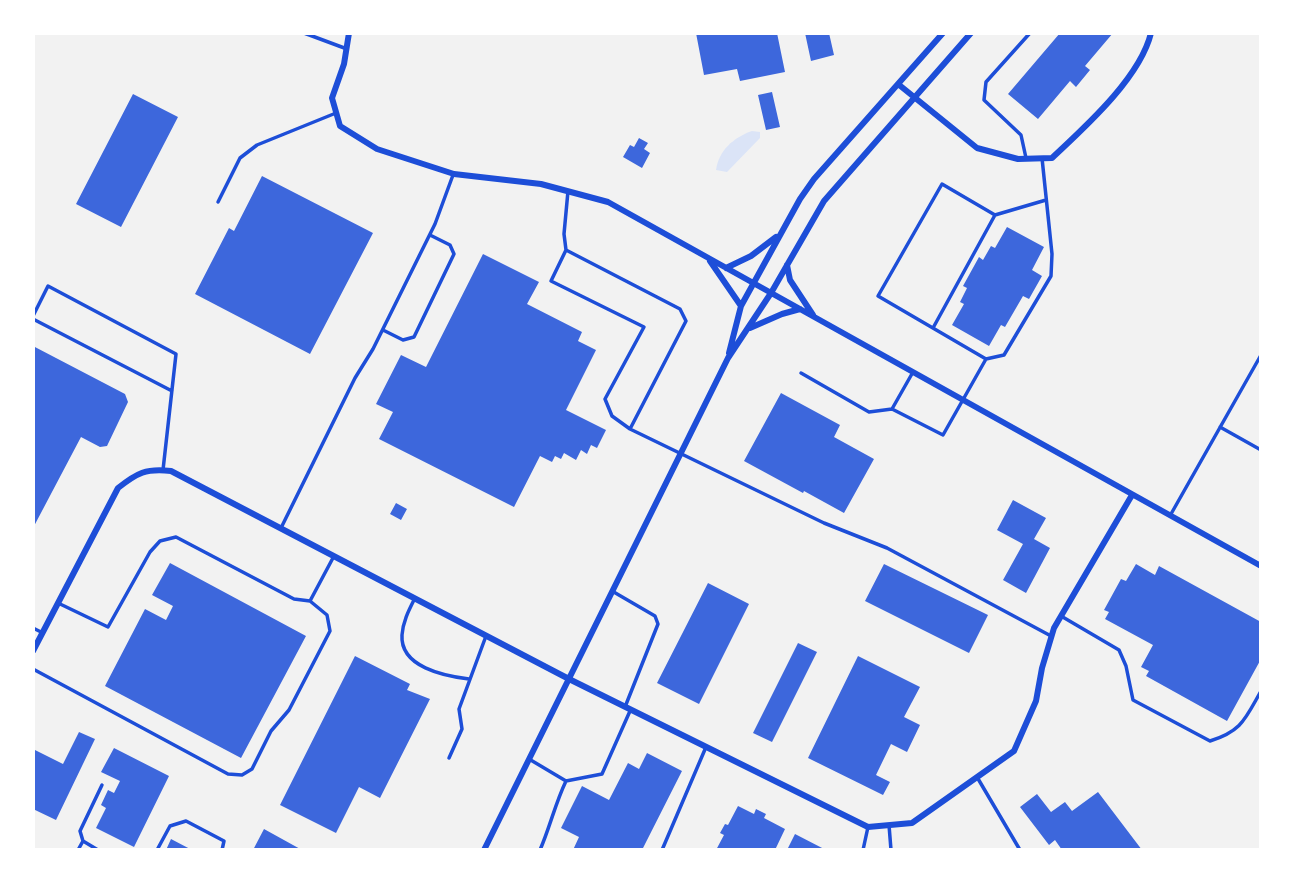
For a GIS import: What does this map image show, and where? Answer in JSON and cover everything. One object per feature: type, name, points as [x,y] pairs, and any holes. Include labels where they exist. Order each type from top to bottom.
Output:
[{"type":"street","points":[[349,33],[347,49],[332,98],[340,126],[377,149],[454,174],[541,184],[608,202],[1261,566]]},
{"type":"street","points":[[728,358],[741,306],[800,199],[814,179],[943,33]]},
{"type":"street","points":[[484,850],[728,358],[771,293],[824,201],[971,33]]},
{"type":"street","points":[[898,84],[977,148],[1018,159],[1052,158],[1125,83],[1151,33]]},
{"type":"street","points":[[726,268],[751,256],[781,233]]},
{"type":"street","points":[[707,257],[741,306]]},
{"type":"street","points":[[787,265],[790,280],[815,317]]},
{"type":"street","points":[[748,329],[800,309]]},
{"type":"street","points":[[33,651],[118,488],[136,474],[155,469],[167,470],[569,679],[868,827],[912,823],[1014,751],[1037,701],[1042,668],[1061,616],[1132,495]]},
{"type":"lane","points":[[304,33],[347,49]]},
{"type":"lane","points":[[1026,158],[1021,135],[984,100],[986,82],[1030,33]]},
{"type":"lane","points":[[218,202],[240,158],[257,145],[337,113]]},
{"type":"lane","points":[[995,215],[942,184],[878,296],[986,359],[1004,355],[1051,276],[1052,254],[1042,158]]},
{"type":"lane","points":[[281,528],[430,235],[454,174]]},
{"type":"lane","points":[[568,191],[566,250],[551,281],[644,327],[605,399],[612,416],[630,429],[679,454],[824,523],[887,548],[1052,637]]},
{"type":"lane","points":[[933,328],[995,215],[1046,200]]},
{"type":"lane","points":[[383,330],[403,340],[414,337],[454,254],[450,245],[430,235]]},
{"type":"lane","points":[[566,250],[680,309],[685,321],[630,429]]},
{"type":"lane","points":[[167,470],[176,354],[48,286],[33,318],[172,391]]},
{"type":"lane","points":[[1170,516],[1261,355]]},
{"type":"lane","points":[[802,373],[869,412],[892,409],[943,435],[986,359]]},
{"type":"lane","points":[[892,409],[913,372]]},
{"type":"lane","points":[[1220,427],[1261,450]]},
{"type":"lane","points":[[33,670],[228,774],[242,775],[251,769],[271,731],[289,709],[330,631],[327,615],[310,601],[294,599],[176,537],[160,541],[150,552],[108,627],[58,603]]},
{"type":"lane","points":[[310,601],[334,556]]},
{"type":"lane","points":[[529,759],[566,781],[602,774],[658,624],[655,616],[612,591]]},
{"type":"lane","points":[[415,598],[405,619],[401,637],[408,654],[429,670],[449,677],[469,679]]},
{"type":"lane","points":[[1061,616],[1119,650],[1126,666],[1133,700],[1210,741],[1242,725],[1261,691]]},
{"type":"lane","points":[[33,628],[43,633]]},
{"type":"lane","points":[[449,758],[462,729],[459,709],[486,636]]},
{"type":"lane","points":[[662,850],[706,747]]},
{"type":"lane","points":[[978,777],[1020,850]]},
{"type":"lane","points":[[540,850],[550,826],[552,811],[566,781]]},
{"type":"lane","points":[[98,850],[83,841],[80,831],[102,785]]},
{"type":"lane","points":[[157,850],[170,826],[186,821],[224,841],[222,850]]},
{"type":"lane","points":[[889,825],[891,850]]},
{"type":"lane","points":[[863,850],[868,827]]},
{"type":"lane","points":[[78,850],[83,841]]},
{"type":"shaded area","points":[[752,131],[760,132],[760,138],[727,172],[716,170],[720,156],[728,146]]},
{"type":"building","points":[[696,33],[777,33],[785,72],[740,81],[737,69],[704,75]]},
{"type":"building","points":[[805,33],[829,33],[834,55],[811,61]]},
{"type":"building","points":[[1060,33],[1113,33],[1085,66],[1090,70],[1076,87],[1070,81],[1038,119],[1008,94]]},
{"type":"building","points":[[772,92],[780,127],[766,130],[758,95]]},
{"type":"building","points":[[133,94],[178,117],[121,227],[76,204]]},
{"type":"building","points":[[639,138],[648,143],[644,149],[650,153],[642,168],[623,157],[630,145],[634,147]]},
{"type":"building","points":[[262,176],[373,233],[310,354],[195,294],[229,228],[234,231]]},
{"type":"building","points":[[1007,227],[1044,247],[1032,270],[1042,276],[1029,299],[1023,296],[1005,327],[1001,325],[989,346],[952,325],[964,304],[960,302],[967,288],[963,286],[979,257],[983,260],[991,246],[995,248]]},
{"type":"building","points":[[483,254],[539,282],[527,304],[582,332],[578,341],[596,350],[566,410],[606,430],[597,448],[591,445],[587,454],[581,450],[576,460],[564,453],[561,459],[555,456],[552,462],[540,456],[514,507],[379,439],[393,412],[376,404],[401,355],[426,367]]},
{"type":"building","points":[[33,346],[125,394],[128,402],[107,446],[100,447],[81,437],[33,528]]},
{"type":"building","points":[[781,393],[840,425],[834,437],[874,459],[844,513],[744,461]]},
{"type":"building","points":[[1013,500],[1046,518],[1034,539],[1050,548],[1026,593],[1003,580],[1023,544],[997,530]]},
{"type":"building","points":[[396,503],[407,509],[401,520],[390,514]]},
{"type":"building","points":[[170,563],[306,636],[241,758],[105,686],[145,609],[166,620],[173,606],[152,595]]},
{"type":"building","points":[[884,564],[988,615],[969,653],[865,601]]},
{"type":"building","points":[[1136,564],[1155,575],[1159,566],[1261,622],[1261,659],[1227,721],[1146,676],[1149,671],[1141,667],[1153,645],[1105,619],[1109,612],[1104,610],[1121,579],[1126,581]]},
{"type":"building","points":[[708,583],[749,604],[699,704],[657,683]]},
{"type":"building","points":[[798,643],[817,652],[772,742],[753,733]]},
{"type":"building","points":[[355,656],[410,684],[407,690],[430,699],[380,798],[359,787],[336,833],[280,805]]},
{"type":"building","points":[[858,656],[920,687],[904,717],[920,725],[907,752],[891,744],[876,775],[890,782],[883,795],[808,758]]},
{"type":"building","points":[[79,732],[95,739],[56,820],[33,809],[33,749],[63,764]]},
{"type":"building","points":[[114,748],[169,776],[134,847],[96,828],[106,808],[101,805],[108,790],[114,793],[120,781],[101,772]]},
{"type":"building","points":[[647,753],[682,771],[642,850],[573,850],[579,837],[561,828],[582,786],[609,800],[628,763],[639,769]]},
{"type":"building","points":[[1098,792],[1142,850],[1062,850],[1055,840],[1049,845],[1020,807],[1037,794],[1051,812],[1065,802],[1072,811]]},
{"type":"building","points":[[738,806],[754,814],[756,809],[766,814],[764,818],[785,829],[775,850],[716,850],[724,835],[720,833],[725,824],[728,825]]},
{"type":"building","points":[[264,829],[302,850],[253,850]]},
{"type":"building","points":[[795,834],[826,850],[787,850]]},
{"type":"building","points":[[171,839],[192,850],[166,850]]}]
